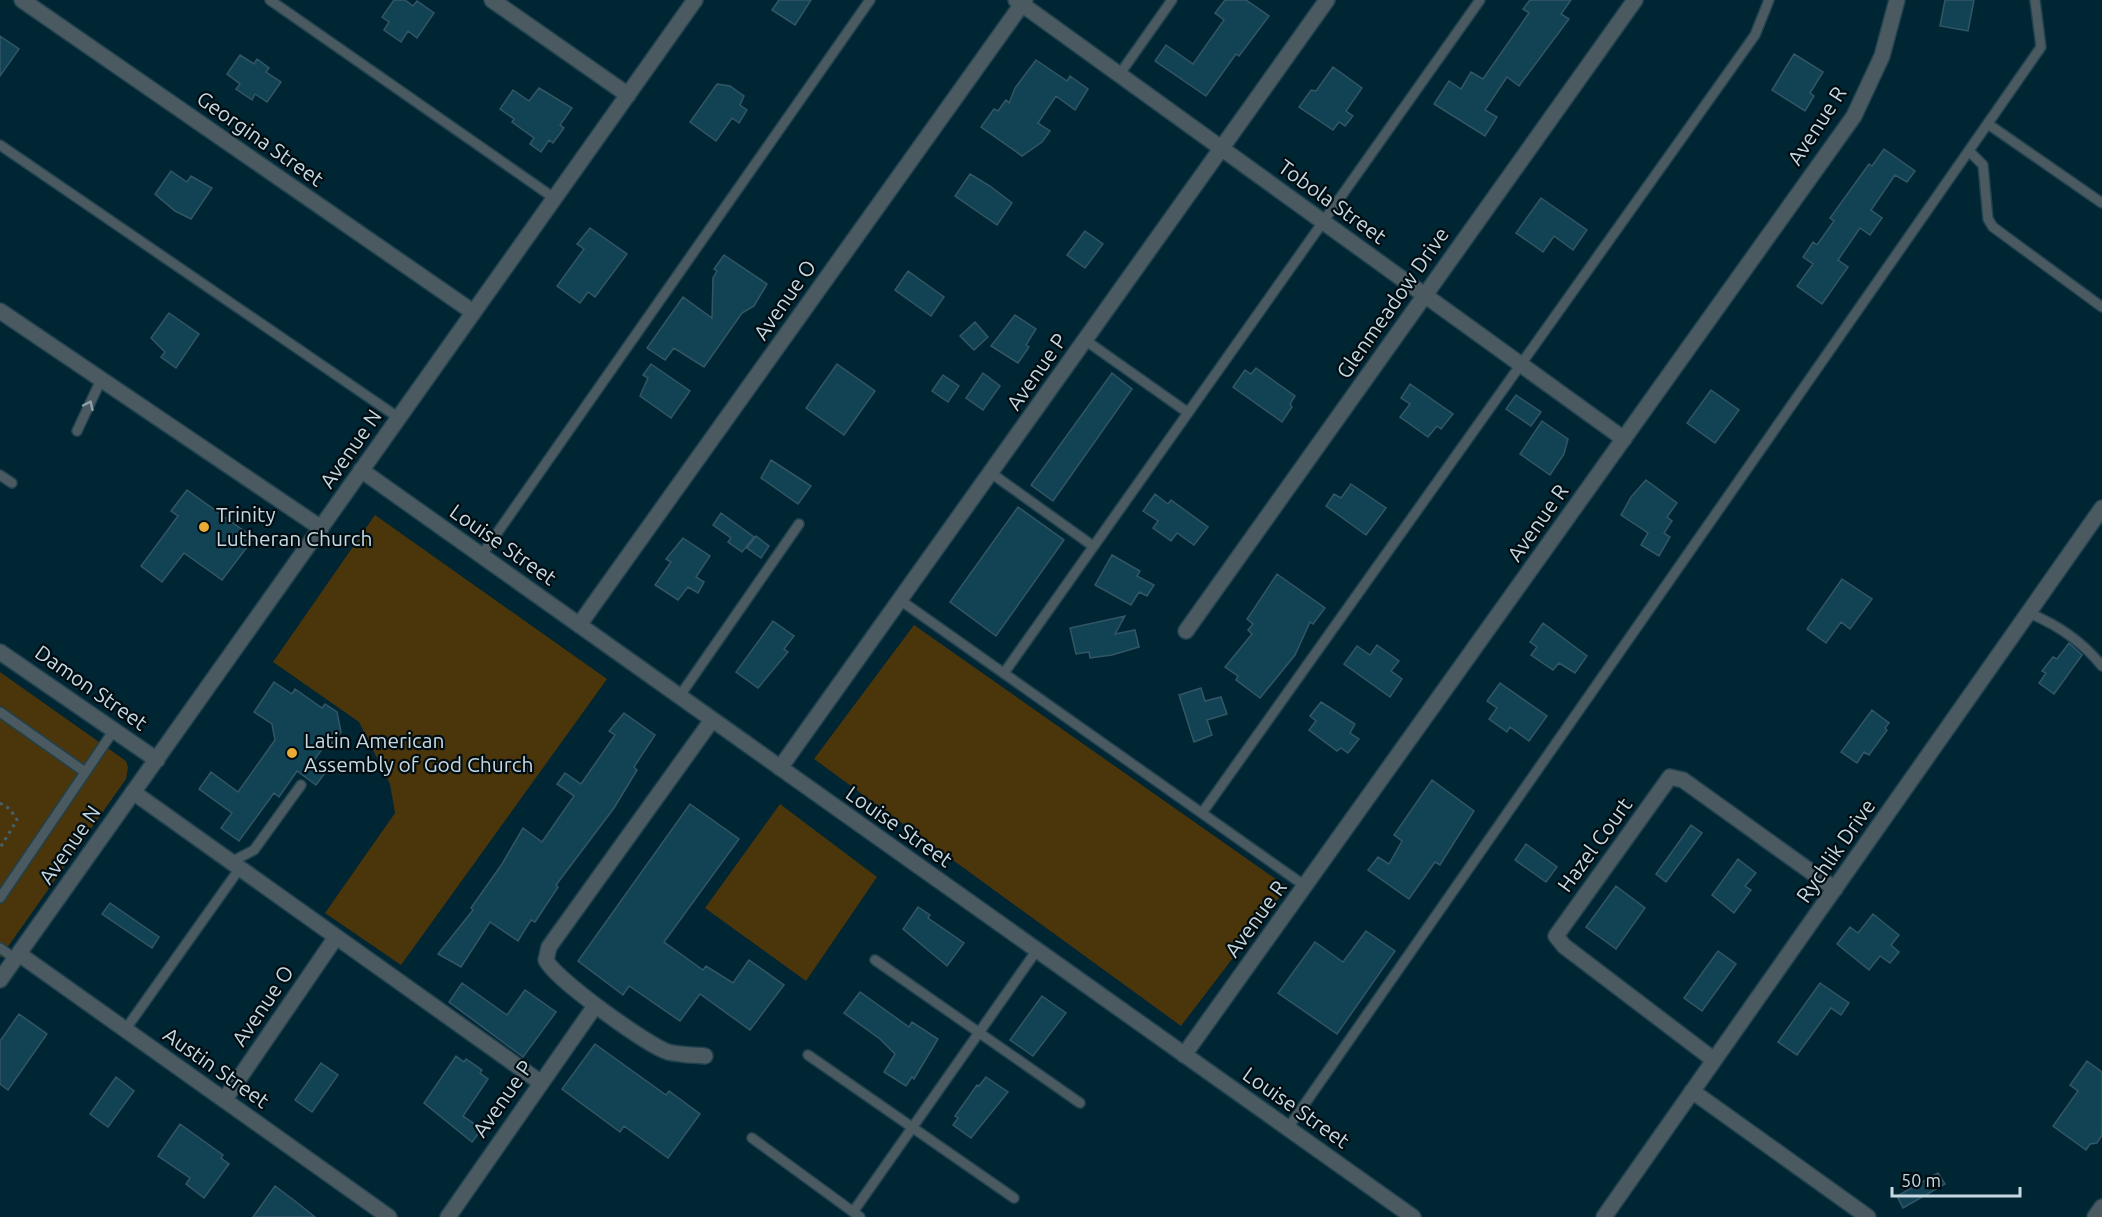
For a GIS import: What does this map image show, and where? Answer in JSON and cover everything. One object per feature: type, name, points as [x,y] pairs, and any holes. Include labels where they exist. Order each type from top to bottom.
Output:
[{"type":"street","name":"Georgina Street","points":[[22,0],[473,312]]},
{"type":"street","points":[[492,0],[628,95]]},
{"type":"street","name":"Avenue N","points":[[0,980],[695,0]]},
{"type":"street","name":"Avenue P","points":[[780,768],[1327,0]]},
{"type":"street","name":"Glenmeadow Drive","points":[[1186,631],[1635,0]]},
{"type":"street","name":"Avenue R","points":[[1184,1055],[1854,116],[1882,56],[1897,0]]},
{"type":"street","name":"Tobola Street","points":[[1021,1],[1119,75],[1624,439]]},
{"type":"street","name":"Avenue O","points":[[579,625],[1021,1]]},
{"type":"street","points":[[0,311],[321,528]]},
{"type":"street","name":"Louise Street","points":[[361,471],[1413,1217]]},
{"type":"street","name":"Rychlik Drive","points":[[1604,1217],[2102,508]]},
{"type":"street","name":"Damon Street","points":[[0,652],[157,760]]},
{"type":"street","points":[[705,1056],[666,1051],[595,1005],[550,970],[546,960],[549,947],[712,720]]},
{"type":"street","name":"Hazel Court","points":[[1714,1060],[1564,946],[1556,936],[1670,777],[1683,780],[1835,889]]},
{"type":"street","points":[[134,792],[540,1082]]},
{"type":"street","name":"Avenue O","points":[[225,1099],[336,937]]},
{"type":"street","name":"Austin Street","points":[[17,956],[225,1099],[389,1217]]},
{"type":"street","name":"Avenue P","points":[[448,1217],[595,1005]]},
{"type":"street","points":[[1692,1091],[1868,1217]]},
{"type":"street","points":[[2095,1217],[2102,1207]]},
{"type":"lane","points":[[270,0],[554,198]]},
{"type":"lane","points":[[481,556],[870,0]]},
{"type":"lane","points":[[1119,75],[1172,0]]},
{"type":"lane","points":[[1004,673],[1480,0]]},
{"type":"lane","points":[[1202,813],[1755,35],[1769,0]]},
{"type":"lane","points":[[1288,1128],[2041,47],[2035,0]]},
{"type":"lane","points":[[1988,124],[2102,203]]},
{"type":"lane","points":[[0,145],[399,418]]},
{"type":"lane","points":[[1969,151],[1983,165],[1988,219],[1993,227],[2006,239],[2102,307]]},
{"type":"lane","points":[[1085,340],[1187,412]]},
{"type":"lane","points":[[77,431],[101,380]]},
{"type":"lane","points":[[991,473],[1093,546]]},
{"type":"lane","points":[[0,475],[12,483]]},
{"type":"lane","points":[[678,697],[799,524]]},
{"type":"lane","points":[[900,600],[1305,886]]},
{"type":"lane","points":[[2029,613],[2054,623],[2088,649],[2102,666]]},
{"type":"lane","points":[[0,712],[86,772]]},
{"type":"lane","points":[[0,898],[114,730]]},
{"type":"lane","points":[[125,1029],[235,865],[254,850],[301,785]]},
{"type":"lane","points":[[0,948],[17,956]]},
{"type":"lane","points":[[752,1138],[857,1214],[913,1128],[1037,950]]},
{"type":"lane","points":[[875,960],[1080,1103]]},
{"type":"lane","points":[[808,1055],[1014,1198]]},
{"type":"path","points":[[0,803],[10,809],[17,820],[0,848]]},
{"type":"shaded area","points":[[375,515],[607,679],[401,965],[325,913],[395,813],[390,784],[359,722],[273,662]]},
{"type":"shaded area","points":[[914,625],[1287,887],[1181,1026],[814,759]]},
{"type":"shaded area","points":[[0,672],[126,761],[128,767],[126,779],[0,958]]},
{"type":"shaded area","points":[[780,804],[877,877],[806,981],[705,908]]},
{"type":"building","points":[[394,0],[405,0],[413,6],[417,1],[434,13],[417,38],[408,31],[401,42],[384,30],[389,22],[382,17]]},
{"type":"building","points":[[779,0],[811,0],[795,25],[772,10]]},
{"type":"building","points":[[1225,0],[1246,0],[1269,16],[1239,56],[1236,54],[1206,96],[1155,61],[1166,45],[1193,64],[1224,20],[1215,13]]},
{"type":"building","points":[[1530,0],[1571,0],[1561,14],[1569,19],[1519,86],[1507,77],[1485,110],[1497,117],[1485,136],[1434,104],[1449,81],[1461,89],[1471,72],[1483,79],[1529,13],[1523,9]]},
{"type":"building","points":[[1945,0],[1974,0],[1968,31],[1940,26]]},
{"type":"building","points":[[0,36],[19,49],[0,76]]},
{"type":"building","points":[[1794,54],[1823,72],[1810,93],[1814,96],[1805,111],[1772,90]]},
{"type":"building","points":[[240,55],[254,64],[257,59],[269,68],[266,72],[281,82],[267,102],[255,94],[252,100],[236,89],[240,84],[227,74]]},
{"type":"building","points":[[1036,60],[1067,81],[1070,76],[1088,89],[1075,110],[1056,96],[1038,123],[1050,131],[1042,142],[1022,156],[981,127],[994,109],[998,111],[1006,100],[1009,103],[1015,88]]},
{"type":"building","points":[[1333,67],[1362,88],[1346,111],[1353,116],[1345,126],[1339,122],[1333,130],[1299,107],[1311,90],[1316,91]]},
{"type":"building","points":[[717,84],[730,86],[744,96],[740,105],[747,110],[739,123],[732,118],[716,141],[690,122]]},
{"type":"building","points":[[539,88],[572,108],[560,125],[564,128],[553,143],[549,140],[541,152],[530,144],[534,138],[512,122],[514,119],[500,109],[513,90],[529,101]]},
{"type":"building","points":[[1884,149],[1915,171],[1907,182],[1895,175],[1871,210],[1882,218],[1870,235],[1860,228],[1838,260],[1848,267],[1822,304],[1797,286],[1813,264],[1803,257],[1813,242],[1817,245],[1834,221],[1830,218],[1869,164],[1872,166]]},
{"type":"building","points":[[171,171],[187,182],[191,176],[212,188],[191,219],[175,211],[155,194]]},
{"type":"building","points":[[970,174],[1012,203],[997,225],[955,196]]},
{"type":"building","points":[[1541,198],[1587,230],[1573,250],[1554,236],[1543,252],[1516,233]]},
{"type":"building","points":[[590,228],[627,254],[595,297],[588,292],[580,303],[557,286],[584,249],[577,244]]},
{"type":"building","points":[[1085,231],[1103,244],[1085,268],[1067,255]]},
{"type":"building","points":[[724,255],[767,284],[754,306],[742,313],[704,367],[674,348],[665,360],[647,348],[683,297],[712,318],[713,278],[717,271],[714,269]]},
{"type":"building","points":[[908,271],[944,297],[931,316],[895,290]]},
{"type":"building","points":[[169,313],[199,334],[176,368],[161,357],[165,352],[151,338]]},
{"type":"building","points":[[1015,315],[1036,329],[1026,345],[1029,347],[1018,363],[991,346]]},
{"type":"building","points":[[975,322],[988,337],[974,350],[960,336]]},
{"type":"building","points":[[651,364],[690,391],[671,418],[640,396],[648,378],[643,375]]},
{"type":"building","points":[[837,364],[875,391],[844,435],[806,408]]},
{"type":"building","points":[[1256,368],[1295,396],[1290,404],[1292,407],[1282,422],[1233,387],[1245,370],[1251,374]]},
{"type":"building","points":[[983,373],[1000,386],[983,410],[966,398]]},
{"type":"building","points":[[1112,373],[1132,389],[1053,501],[1031,485]]},
{"type":"building","points":[[943,375],[959,386],[948,402],[932,391]]},
{"type":"building","points":[[1410,384],[1453,414],[1441,429],[1437,426],[1428,437],[1400,417],[1410,404],[1401,398]]},
{"type":"building","points":[[1711,390],[1739,410],[1715,443],[1687,423]]},
{"type":"building","points":[[1516,395],[1541,412],[1531,426],[1506,409]]},
{"type":"building","points":[[1542,421],[1568,439],[1564,454],[1550,475],[1520,454]]},
{"type":"building","points":[[771,460],[811,486],[798,504],[761,478]]},
{"type":"building","points":[[1646,480],[1677,503],[1667,517],[1672,521],[1664,533],[1670,537],[1659,556],[1641,545],[1648,533],[1621,515],[1631,497]]},
{"type":"building","points":[[1351,484],[1386,508],[1366,535],[1326,506],[1334,494],[1341,498]]},
{"type":"building","name":"Trinity Lutheran Church","points":[[187,490],[254,538],[222,580],[184,553],[162,582],[141,566],[178,516],[171,511]]},
{"type":"building","points":[[1155,494],[1168,504],[1171,500],[1208,527],[1194,545],[1177,533],[1171,541],[1153,528],[1158,521],[1143,511]]},
{"type":"building","points":[[1018,507],[1064,540],[996,636],[950,602]]},
{"type":"building","points":[[721,513],[754,537],[742,552],[728,542],[731,538],[713,525]]},
{"type":"building","points":[[756,536],[769,546],[761,558],[747,548]]},
{"type":"building","points":[[683,538],[710,556],[696,577],[704,582],[698,593],[688,587],[678,600],[655,585],[671,562],[666,559]]},
{"type":"building","points":[[1112,555],[1140,571],[1137,576],[1154,585],[1147,596],[1139,592],[1131,605],[1095,585]]},
{"type":"building","points":[[1277,574],[1325,608],[1313,624],[1310,622],[1295,655],[1260,698],[1236,680],[1238,676],[1225,667],[1252,634],[1248,630],[1253,624],[1247,619]]},
{"type":"building","points":[[1842,579],[1872,599],[1850,629],[1841,622],[1826,643],[1807,629]]},
{"type":"building","points":[[1125,616],[1115,634],[1135,630],[1139,647],[1112,655],[1090,658],[1089,652],[1076,654],[1070,628]]},
{"type":"building","points":[[773,621],[794,636],[784,649],[788,652],[758,688],[736,672]]},
{"type":"building","points":[[1543,623],[1587,656],[1575,673],[1559,663],[1553,670],[1531,655],[1537,647],[1530,642]]},
{"type":"building","points":[[2069,643],[2082,655],[2054,694],[2039,683],[2046,673],[2042,671],[2053,657],[2057,659]]},
{"type":"building","points":[[1377,645],[1399,661],[1391,671],[1402,679],[1390,697],[1344,664],[1357,646],[1370,655]]},
{"type":"building","name":"Latin American Assembly of God Church","points":[[274,682],[292,694],[295,689],[322,708],[325,704],[337,712],[341,732],[332,744],[328,741],[312,763],[325,773],[316,785],[297,771],[279,797],[274,793],[239,841],[221,828],[232,813],[199,789],[211,772],[238,792],[275,740],[272,724],[254,712]]},
{"type":"building","points":[[1500,683],[1547,716],[1529,741],[1510,727],[1507,732],[1489,719],[1497,708],[1487,701]]},
{"type":"building","points":[[1201,688],[1205,701],[1221,697],[1227,714],[1207,720],[1212,735],[1194,742],[1179,695]]},
{"type":"building","points":[[1321,702],[1355,724],[1350,733],[1359,739],[1348,753],[1341,748],[1337,751],[1309,730],[1316,721],[1310,716]]},
{"type":"building","points":[[1872,710],[1889,723],[1885,728],[1887,730],[1869,755],[1864,752],[1857,763],[1841,752]]},
{"type":"building","points":[[624,713],[655,735],[634,767],[637,770],[614,808],[556,885],[558,887],[535,922],[531,920],[518,941],[490,922],[461,967],[438,954],[473,910],[471,908],[502,864],[523,828],[542,842],[574,796],[557,784],[565,773],[581,784],[615,735],[609,731]]},
{"type":"building","points":[[1432,780],[1474,811],[1440,865],[1435,862],[1409,899],[1368,870],[1378,857],[1389,864],[1402,841],[1394,835]]},
{"type":"building","points":[[690,804],[739,839],[664,942],[703,970],[706,966],[733,983],[749,960],[784,985],[750,1030],[700,994],[680,1021],[629,986],[623,995],[578,961]]},
{"type":"building","points":[[1691,825],[1702,833],[1666,882],[1656,874]]},
{"type":"building","points":[[1526,844],[1557,867],[1546,882],[1515,860]]},
{"type":"building","points":[[1738,859],[1756,873],[1745,886],[1751,890],[1734,913],[1712,895]]},
{"type":"building","points":[[1616,886],[1645,908],[1616,949],[1586,927]]},
{"type":"building","points":[[110,903],[159,937],[152,948],[102,914]]},
{"type":"building","points":[[918,907],[930,915],[928,918],[964,943],[947,966],[903,929]]},
{"type":"building","points":[[1873,914],[1899,935],[1891,945],[1899,952],[1890,963],[1880,956],[1869,970],[1837,944],[1850,927],[1858,933]]},
{"type":"building","points":[[1366,931],[1395,951],[1337,1034],[1278,993],[1315,942],[1343,962]]},
{"type":"building","points":[[1718,951],[1736,964],[1702,1011],[1684,998]]},
{"type":"building","points":[[462,983],[507,1015],[525,990],[556,1012],[523,1057],[449,1002]]},
{"type":"building","points":[[1820,983],[1849,1003],[1841,1015],[1831,1008],[1797,1055],[1778,1042]]},
{"type":"building","points":[[860,992],[909,1027],[912,1022],[938,1039],[914,1079],[912,1077],[906,1086],[884,1072],[895,1054],[880,1039],[844,1013]]},
{"type":"building","points":[[1042,996],[1066,1013],[1033,1056],[1010,1040]]},
{"type":"building","points":[[19,1014],[47,1034],[8,1090],[0,1084],[0,1041]]},
{"type":"building","points":[[595,1044],[666,1095],[669,1091],[700,1114],[668,1158],[624,1126],[620,1132],[562,1089]]},
{"type":"building","points":[[456,1056],[464,1062],[466,1059],[482,1070],[480,1073],[488,1079],[463,1116],[482,1129],[472,1142],[424,1103]]},
{"type":"building","points":[[2087,1061],[2102,1072],[2102,1135],[2097,1143],[2090,1144],[2086,1150],[2053,1126],[2078,1091],[2070,1085]]},
{"type":"building","points":[[321,1063],[338,1075],[312,1112],[295,1100]]},
{"type":"building","points":[[116,1077],[134,1091],[108,1127],[90,1114]]},
{"type":"building","points":[[986,1077],[1008,1092],[971,1138],[953,1125],[958,1118],[955,1116],[977,1085],[979,1086]]},
{"type":"building","points":[[180,1124],[223,1155],[221,1158],[229,1164],[204,1198],[186,1184],[190,1178],[158,1156]]},
{"type":"building","points":[[1938,1173],[1945,1184],[1903,1208],[1897,1196]]},
{"type":"building","points":[[275,1186],[295,1201],[315,1217],[253,1217]]},
{"type":"place","name":"Trinity Lutheran Church","points":[[204,527]]},
{"type":"place","name":"Latin American Assembly of God Church","points":[[292,753]]}]
